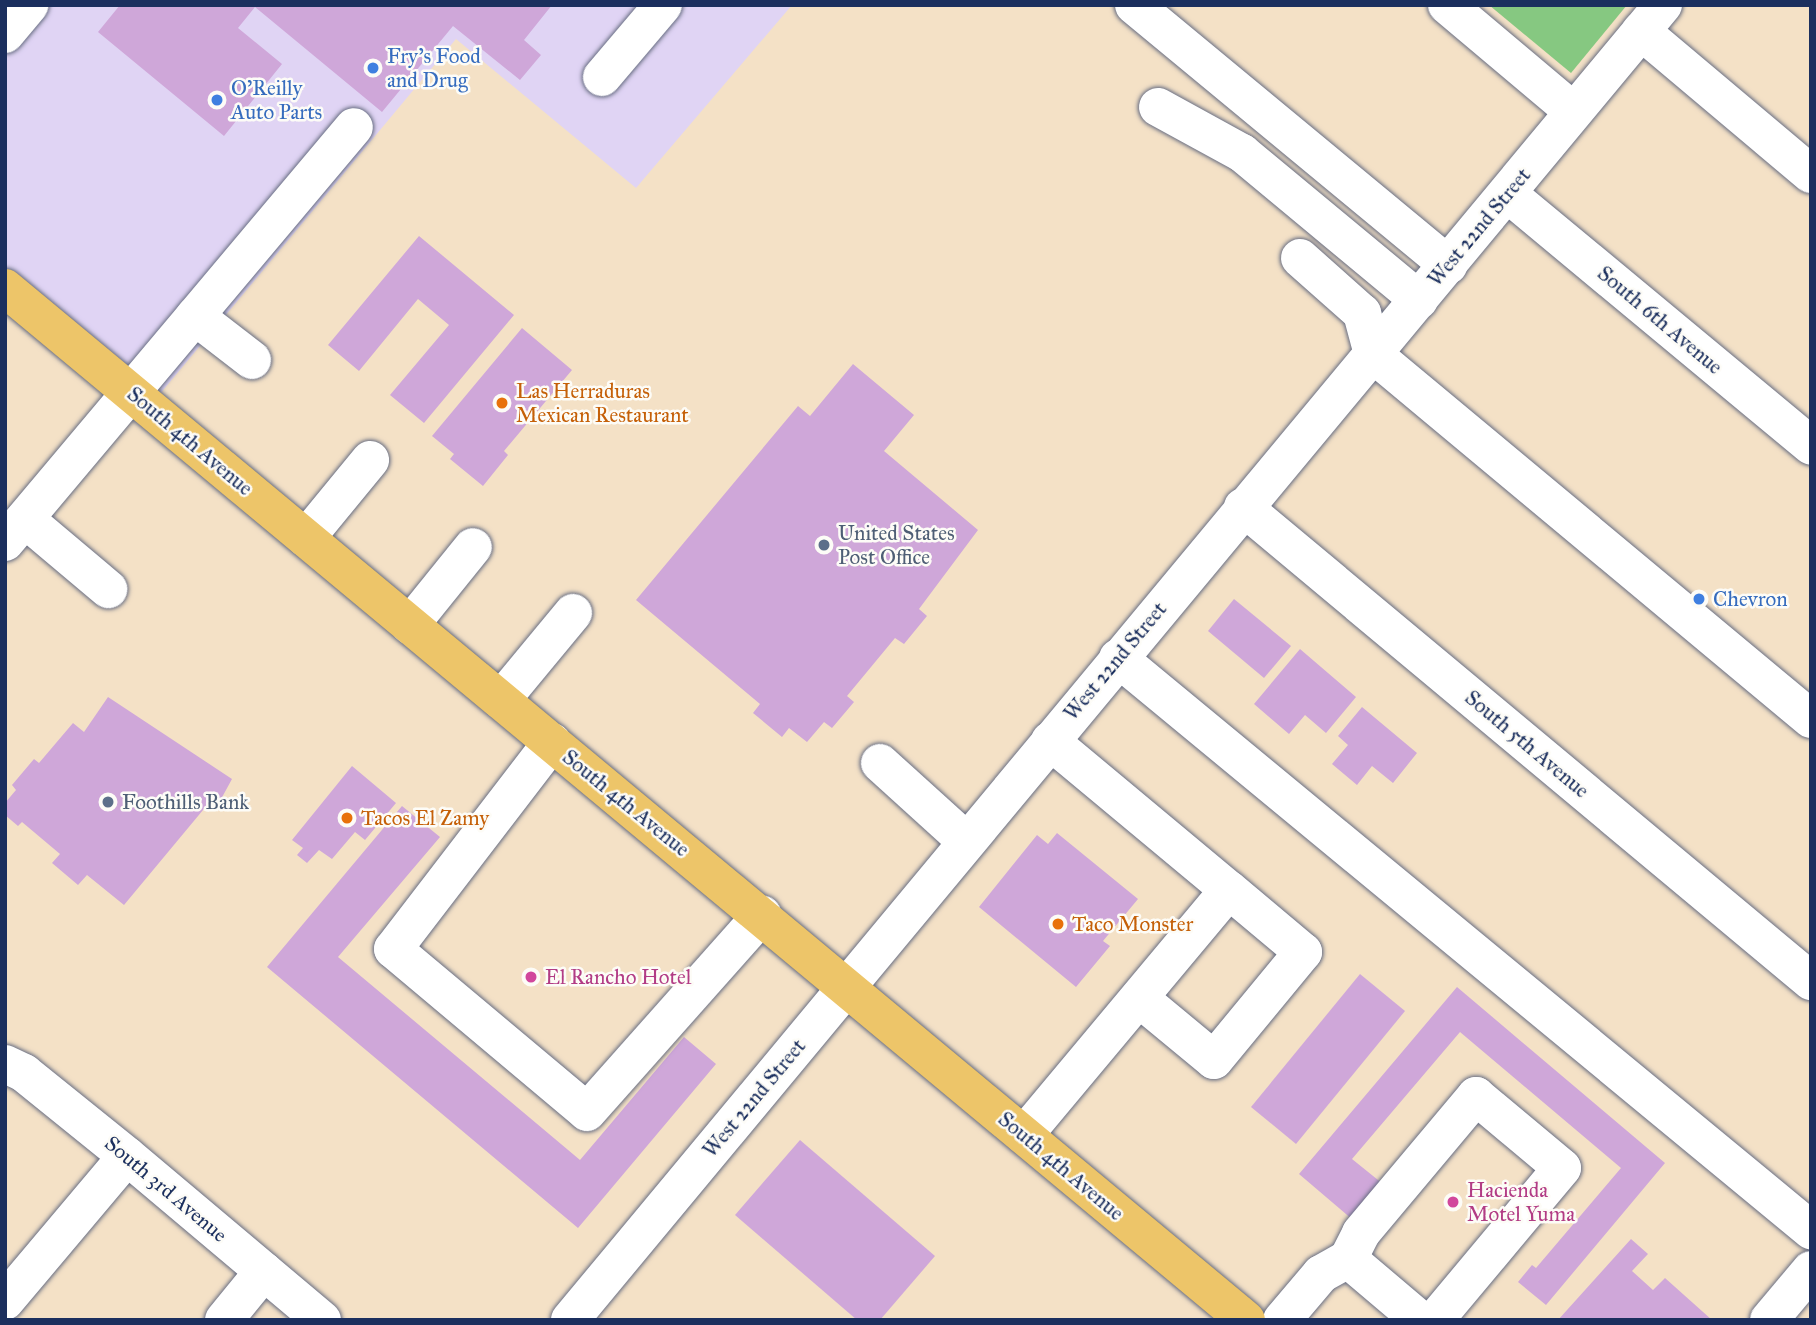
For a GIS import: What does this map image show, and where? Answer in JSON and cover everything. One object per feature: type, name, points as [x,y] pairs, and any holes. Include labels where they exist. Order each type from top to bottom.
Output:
[{"type":"main road","name":"South 4th Avenue","points":[[5,288],[1246,1320]]},
{"type":"street","points":[[5,34],[29,5]]},
{"type":"street","points":[[603,77],[663,5]]},
{"type":"street","points":[[1133,5],[1448,265]]},
{"type":"street","points":[[1447,5],[1573,111]]},
{"type":"street","points":[[1652,18],[1811,174]]},
{"type":"street","name":"West 22nd Street","points":[[570,1320],[1652,18]]},
{"type":"street","points":[[1158,107],[1242,153],[1419,300]]},
{"type":"street","points":[[108,589],[15,530],[354,127]]},
{"type":"street","name":"South 6th Avenue","points":[[1508,194],[1811,446]]},
{"type":"street","points":[[1300,258],[1362,313],[1373,354],[1811,719]]},
{"type":"street","points":[[195,316],[252,360]]},
{"type":"street","points":[[306,538],[370,460]]},
{"type":"street","name":"South 5th Avenue","points":[[1243,507],[1811,981]]},
{"type":"street","points":[[410,625],[473,547]]},
{"type":"street","points":[[501,701],[573,613]]},
{"type":"street","points":[[1118,658],[1811,1230]]},
{"type":"street","points":[[1050,741],[1303,952],[1214,1060],[1139,998]]},
{"type":"street","points":[[552,742],[393,949],[587,1112],[762,915]]},
{"type":"street","points":[[880,763],[966,841]]},
{"type":"street","points":[[1024,1135],[1229,890]]},
{"type":"street","name":"South 3rd Avenue","points":[[5,1064],[24,1073],[127,1156],[322,1320]]},
{"type":"street","points":[[1282,1320],[1321,1274],[1348,1259],[1361,1233],[1476,1096],[1562,1168],[1435,1320]]},
{"type":"street","points":[[5,1301],[127,1156]]},
{"type":"street","points":[[1348,1259],[1420,1320]]},
{"type":"street","points":[[1769,1320],[1811,1270]]},
{"type":"street","points":[[224,1320],[264,1271]]},
{"type":"shaded area","points":[[5,5],[792,5],[636,188],[456,39],[149,407],[5,287]]},
{"type":"green space","points":[[1489,5],[1627,5],[1571,73]]},
{"type":"building","points":[[120,5],[552,5],[524,40],[541,55],[520,80],[453,26],[382,112],[255,7],[238,28],[282,64],[224,136],[98,32]]},
{"type":"building","points":[[419,236],[514,315],[424,423],[390,395],[449,325],[418,299],[359,371],[328,345]]},
{"type":"building","name":"Las Herraduras Mexican Restaurant","points":[[522,328],[572,370],[504,451],[508,455],[483,486],[450,459],[454,454],[432,436]]},
{"type":"building","name":"United States Post Office","points":[[853,364],[914,415],[884,451],[978,530],[919,609],[927,616],[904,644],[895,638],[847,696],[854,702],[832,728],[824,722],[807,742],[789,728],[782,737],[753,713],[760,704],[636,600],[798,406],[810,416]]},
{"type":"building","points":[[1234,599],[1291,646],[1264,678],[1208,631]]},
{"type":"building","points":[[1300,649],[1356,697],[1326,733],[1305,715],[1289,734],[1254,704]]},
{"type":"building","name":"Foothills Bank","points":[[108,697],[232,779],[220,801],[213,798],[124,905],[87,875],[78,885],[52,863],[60,854],[22,822],[18,826],[5,815],[5,803],[16,790],[12,785],[34,759],[39,763],[73,723],[84,732]]},
{"type":"building","points":[[1362,707],[1417,753],[1393,783],[1372,766],[1357,785],[1332,764],[1348,745],[1338,736]]},
{"type":"building","name":"Tacos El Zamy","points":[[352,766],[396,803],[365,840],[355,832],[332,859],[319,850],[307,863],[297,855],[303,848],[292,840]]},
{"type":"building","points":[[402,806],[440,837],[338,957],[580,1160],[684,1037],[716,1064],[578,1228],[267,967]]},
{"type":"building","name":"Taco Monster","points":[[1057,833],[1138,899],[1103,941],[1110,946],[1076,987],[979,907],[1037,835],[1048,844]]},
{"type":"building","points":[[1360,974],[1405,1011],[1296,1144],[1251,1107]]},
{"type":"building","points":[[1457,987],[1665,1163],[1546,1305],[1518,1282],[1532,1265],[1536,1268],[1621,1168],[1460,1032],[1352,1159],[1383,1184],[1353,1220],[1299,1174]]},
{"type":"building","points":[[800,1140],[935,1256],[880,1320],[857,1320],[735,1215]]},
{"type":"building","points":[[1631,1239],[1648,1254],[1632,1271],[1653,1290],[1665,1278],[1712,1320],[1558,1320]]},
{"type":"place","name":"Fry's Food and Drug","points":[[373,68]]},
{"type":"place","name":"O'Reilly Auto Parts","points":[[217,100]]},
{"type":"place","name":"Las Herraduras Mexican Restaurant","points":[[502,403]]},
{"type":"place","name":"United States Post Office","points":[[824,545]]},
{"type":"place","name":"Chevron","points":[[1699,599]]},
{"type":"place","name":"Foothills Bank","points":[[108,802]]},
{"type":"place","name":"Tacos El Zamy","points":[[347,818]]},
{"type":"place","name":"Taco Monster","points":[[1058,924]]},
{"type":"place","name":"El Rancho Hotel","points":[[531,977]]},
{"type":"place","name":"Hacienda Motel Yuma","points":[[1453,1202]]}]
